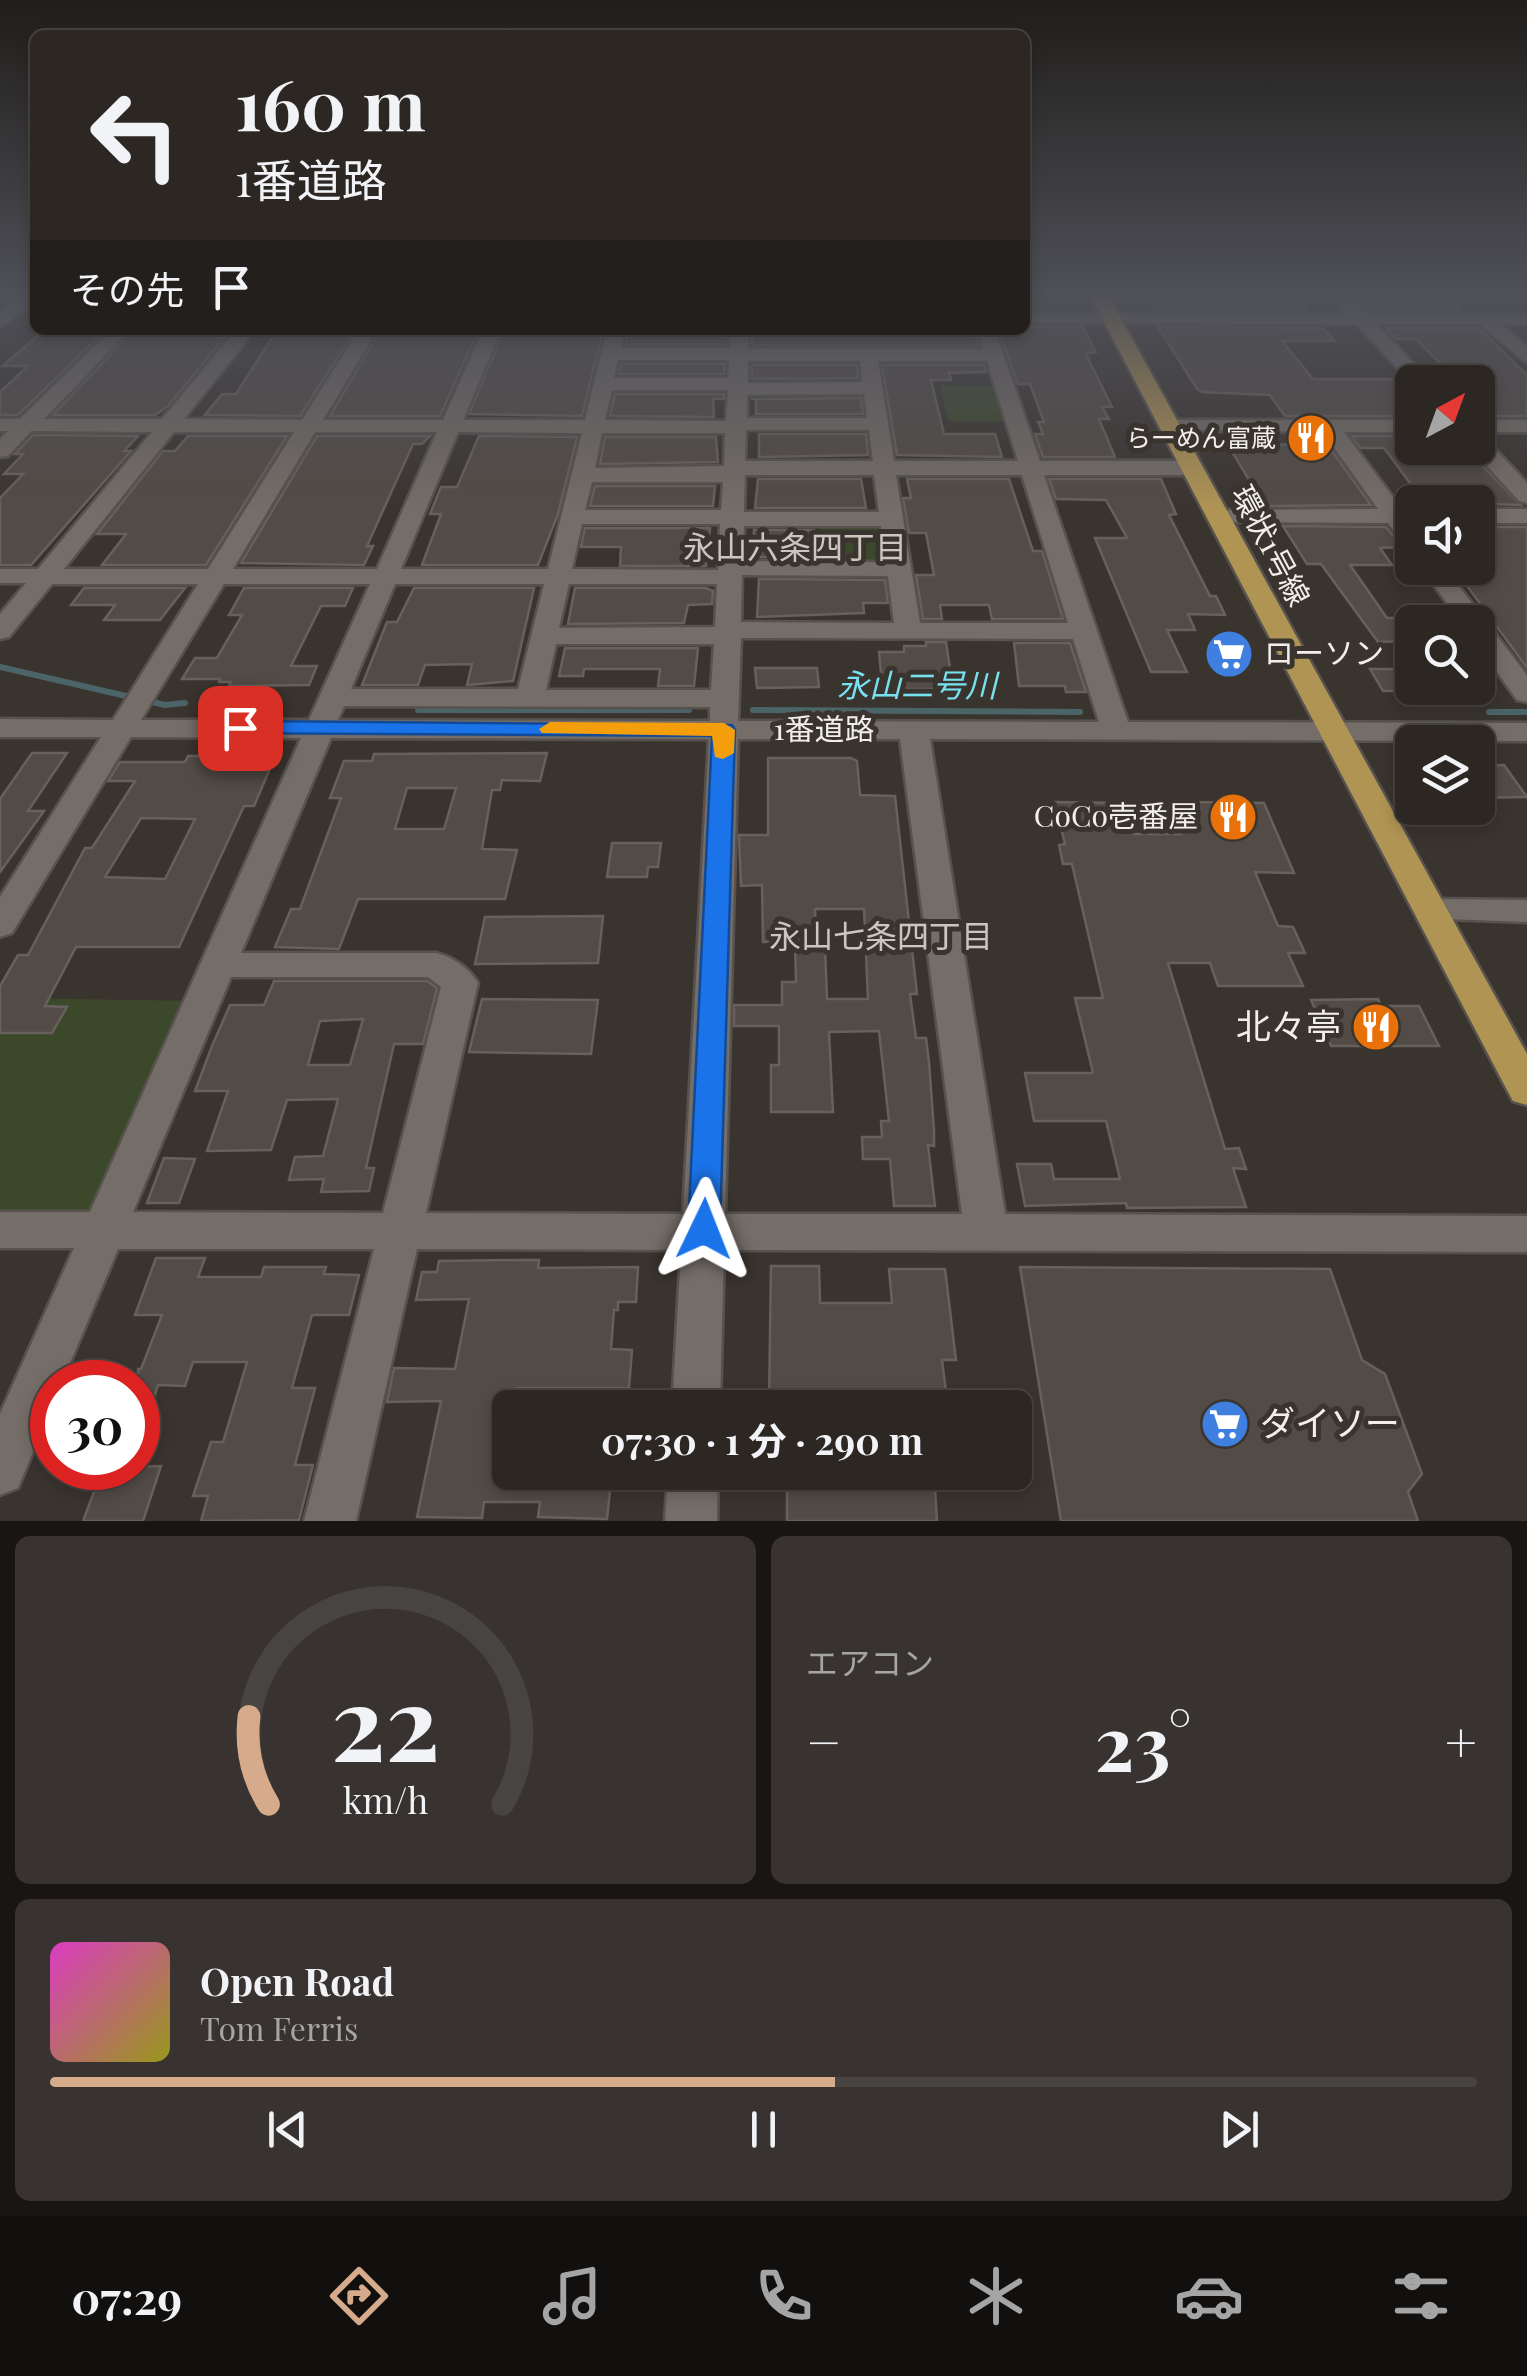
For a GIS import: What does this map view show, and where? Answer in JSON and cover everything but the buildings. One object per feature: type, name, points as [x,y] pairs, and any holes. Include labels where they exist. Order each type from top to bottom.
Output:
[{"type":"main road","name":"環状1号線","points":[[1139,368],[1527,1090]]},
{"type":"street","points":[[0,451],[83,368]]},
{"type":"street","points":[[0,631],[216,368]]},
{"type":"street","points":[[0,926],[345,368]]},
{"type":"street","points":[[0,1470],[383,576],[476,368]]},
{"type":"street","points":[[530,698],[607,368]]},
{"type":"street","points":[[603,384],[701,368]]},
{"type":"street","points":[[697,1390],[738,368]]},
{"type":"street","points":[[769,368],[873,388]]},
{"type":"street","points":[[870,368],[908,630]]},
{"type":"street","points":[[998,368],[1118,732]]},
{"type":"street","points":[[0,425],[877,424]]},
{"type":"street","points":[[1171,426],[1395,426]]},
{"type":"street","points":[[1329,426],[1395,505]]},
{"type":"street","points":[[1495,426],[1527,426]]},
{"type":"street","points":[[1495,461],[1527,496]]},
{"type":"street","points":[[582,475],[884,468],[1192,468]]},
{"type":"street","points":[[1218,516],[1395,516]]},
{"type":"street","points":[[1495,516],[1527,516]]},
{"type":"street","points":[[572,517],[891,518]]},
{"type":"street","points":[[0,576],[558,576],[899,568]]},
{"type":"street","points":[[544,636],[908,630],[1086,632]]},
{"type":"street","points":[[1495,651],[1527,694]]},
{"type":"street","points":[[326,712],[530,698],[724,714]]},
{"type":"street","name":"1番道路","points":[[0,728],[134,709],[724,714],[914,731],[1523,738]]},
{"type":"street","points":[[914,731],[986,1231]]},
{"type":"street","points":[[1430,910],[1527,912]]},
{"type":"street","points":[[217,965],[436,964],[460,983],[330,1521]]},
{"type":"street","points":[[0,1230],[1527,1234]]},
{"type":"street","points":[[692,1521],[693,1490]]},
{"type":"green space","points":[[940,385],[1005,386],[1017,422],[948,421]]},
{"type":"green space","points":[[818,519],[891,519],[899,569],[824,568]]},
{"type":"green space","points":[[0,998],[201,1001],[103,1231],[0,1230]]},
{"type":"waterway","name":"永山二号川","points":[[0,667],[165,705],[185,703]]},
{"type":"waterway","name":"永山二号川","points":[[418,710],[689,710]]},
{"type":"waterway","name":"永山二号川","points":[[753,710],[1080,712]]},
{"type":"waterway","name":"永山二号川","points":[[1489,712],[1527,712]]},
{"type":"slow traffic","points":[[550,729],[724,730],[723,753]]},
{"type":"place","name":"らーめん富蔵","points":[[1311,438]]},
{"type":"place","name":"ローソン","points":[[1229,654]]},
{"type":"place","name":"CoCo壱番屋","points":[[1233,817]]},
{"type":"place","name":"北々亭","points":[[1376,1027]]},
{"type":"place","name":"ダイソー","points":[[1225,1424]]},
{"type":"district","name":"永山六条四丁目","points":[[795,548]]},
{"type":"district","name":"永山七条四丁目","points":[[881,937]]},
{"type":"route","points":[[240,728],[724,730],[704,1229]]}]
